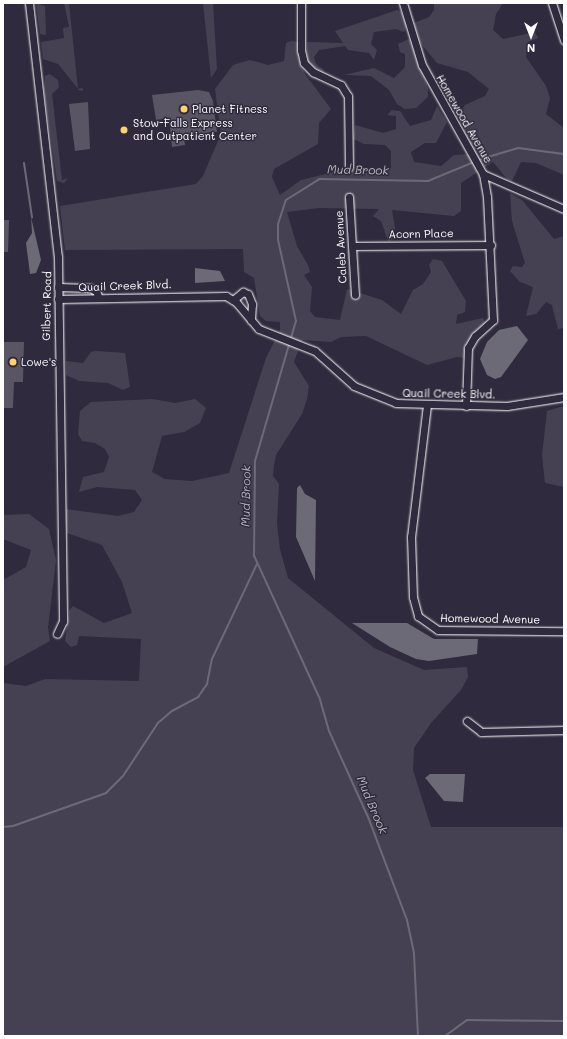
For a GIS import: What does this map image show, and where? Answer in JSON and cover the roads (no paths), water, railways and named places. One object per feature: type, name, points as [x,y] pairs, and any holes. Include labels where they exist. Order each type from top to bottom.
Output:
[{"type":"street","name":"Gilbert Road","points":[[29,3],[57,241],[63,620],[57,634]]},
{"type":"street","points":[[301,3],[301,50],[304,63],[313,72],[341,85],[348,96],[349,167]]},
{"type":"street","name":"Homewood Avenue","points":[[403,3],[427,77],[482,172],[491,245],[493,320],[475,336],[468,348],[466,406]]},
{"type":"street","points":[[552,3],[564,40]]},
{"type":"street","points":[[482,172],[564,209]]},
{"type":"street","name":"Caleb Avenue","points":[[349,197],[355,295]]},
{"type":"street","name":"Acorn Place","points":[[352,246],[491,245]]},
{"type":"street","points":[[58,287],[90,288],[96,291],[98,296]]},
{"type":"street","points":[[243,292],[248,294],[252,304],[251,320],[233,300],[243,292]]},
{"type":"street","name":"Quail Creek Blvd.","points":[[58,299],[91,299],[98,296],[226,296],[233,300]]},
{"type":"street","name":"Quail Creek Blvd.","points":[[251,320],[259,330],[272,337],[320,355],[354,386],[370,395],[396,403],[507,406],[564,398]]},
{"type":"street","name":"Homewood Avenue","points":[[427,405],[411,537],[413,597],[418,616],[438,630],[564,631]]},
{"type":"street","points":[[467,721],[481,732],[564,730]]},
{"type":"waterway","name":"Mud Brook","points":[[478,160],[518,148],[564,154]]},
{"type":"waterway","name":"Mud Brook","points":[[418,1036],[414,953],[407,920],[368,817],[329,731],[319,697],[254,556],[255,461],[296,321],[278,240],[278,224],[286,200],[319,179],[428,181],[474,162]]},
{"type":"waterway","points":[[24,163],[32,217]]},
{"type":"waterway","points":[[3,827],[13,826],[106,793],[123,776],[158,723],[172,711],[198,697],[207,684],[212,659],[257,564]]},
{"type":"waterway","points":[[445,1036],[467,1020],[564,1021]]},
{"type":"place","name":"Planet Fitness","points":[[184,109]]},
{"type":"place","name":"Stow-Falls Express and Outpatient Center","points":[[124,130]]},
{"type":"place","name":"Lowe's","points":[[13,362]]}]
